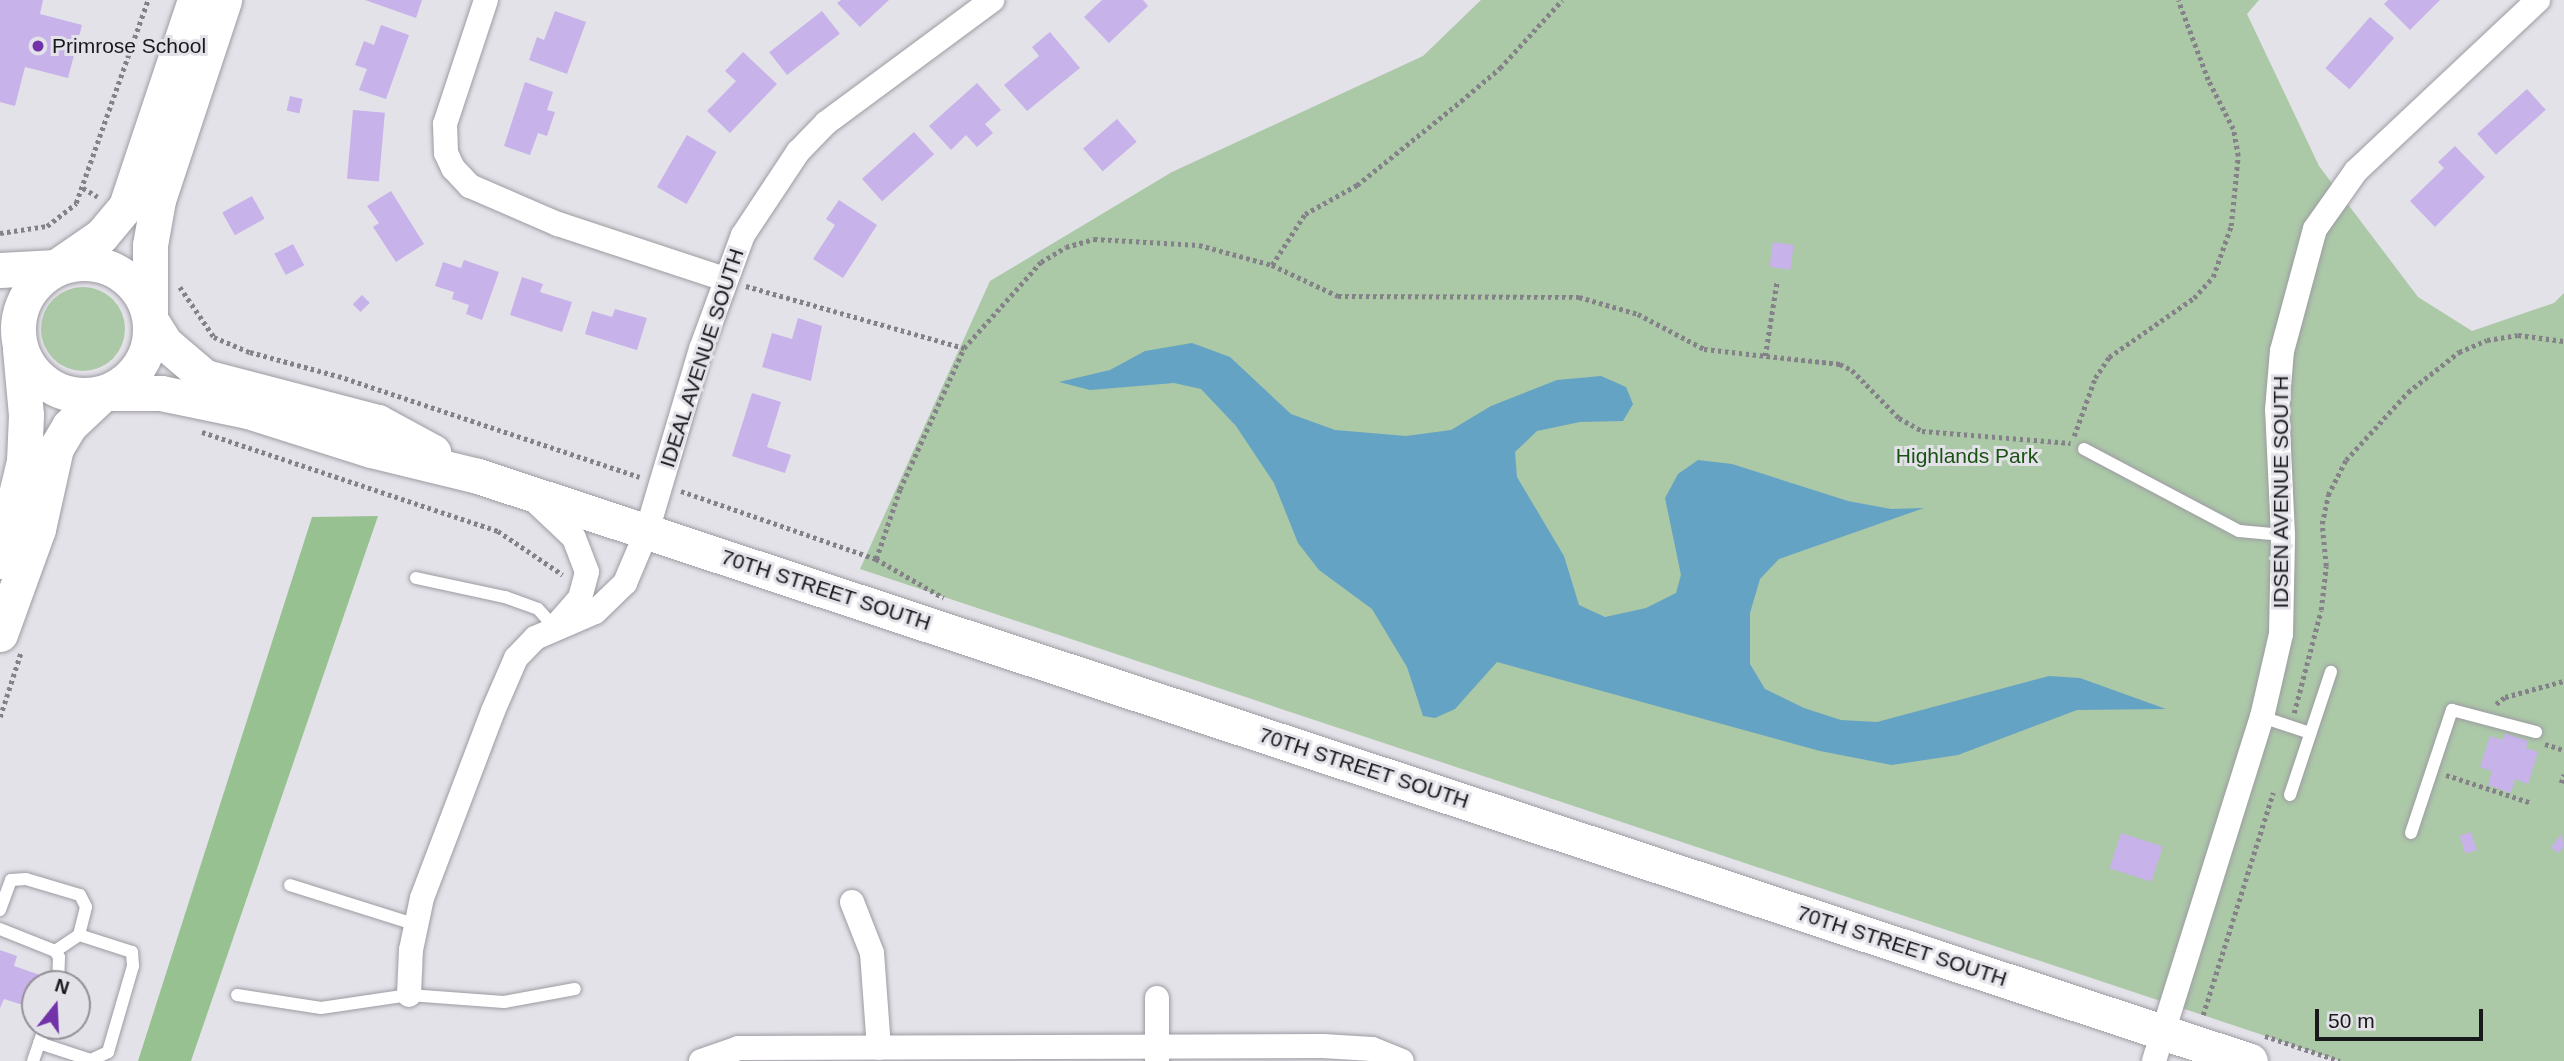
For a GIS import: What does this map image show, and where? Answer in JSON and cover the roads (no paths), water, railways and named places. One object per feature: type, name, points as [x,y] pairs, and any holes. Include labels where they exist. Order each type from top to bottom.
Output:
[{"type":"main road","points":[[0,561],[15,512],[25,450],[13,340],[25,300],[56,267],[101,236],[126,206],[195,0]]},
{"type":"main road","points":[[12,638],[55,448],[69,426],[140,362],[150,318],[150,256],[158,200],[224,0]]},
{"type":"main road","points":[[0,270],[92,264],[113,270],[131,284],[150,318]]},
{"type":"main road","name":"70TH STREET SOUTH","points":[[150,318],[165,343],[205,377],[378,422],[493,481]]},
{"type":"main road","points":[[13,340],[38,376],[54,387],[72,393],[104,393]]},
{"type":"main road","name":"70TH STREET SOUTH","points":[[104,393],[160,393],[248,411],[371,450],[493,481],[2163,1032],[2253,1047]]},
{"type":"street","points":[[486,0],[445,124],[446,153],[453,168],[470,186],[558,224],[724,279]]},
{"type":"street","name":"IDEAL AVENUE SOUTH","points":[[555,628],[595,611],[625,583],[647,531],[724,279],[743,235],[798,152],[826,123],[992,0]]},
{"type":"street","name":"IDSEN AVENUE SOUTH","points":[[2163,1032],[2262,717],[2281,634],[2283,535],[2277,410],[2282,351],[2315,229],[2356,171],[2538,0]]},
{"type":"street","points":[[409,995],[417,925],[427,885],[516,658],[535,638],[555,628],[580,598],[587,572],[575,538],[543,505],[493,481]]},
{"type":"street","points":[[852,902],[872,953],[879,1048]]},
{"type":"street","points":[[1157,998],[1157,1054]]},
{"type":"street","points":[[701,1061],[738,1048],[1157,1054],[1347,1048],[1372,1049],[1402,1061]]},
{"type":"lane","points":[[2078,446],[2239,531],[2283,535]]},
{"type":"lane","points":[[416,578],[505,597],[538,609],[555,628]]},
{"type":"lane","points":[[2290,795],[2331,672]]},
{"type":"lane","points":[[2411,833],[2452,710],[2482,715],[2536,732]]},
{"type":"lane","points":[[2262,717],[2310,733]]},
{"type":"lane","points":[[0,910],[11,880],[26,879],[79,895],[86,907],[79,935],[55,951]]},
{"type":"lane","points":[[290,885],[417,925]]},
{"type":"lane","points":[[0,929],[55,951],[59,957],[59,970]]},
{"type":"lane","points":[[39,1043],[91,1060],[107,1052],[133,966],[132,952],[79,935]]},
{"type":"lane","points":[[237,995],[321,1008],[409,995],[505,1002],[575,989]]},
{"type":"lane","points":[[33,1061],[40,1040]]},
{"type":"water","points":[[1192,343],[1230,357],[1291,414],[1335,430],[1406,436],[1451,430],[1491,406],[1557,380],[1601,376],[1626,387],[1633,404],[1623,421],[1580,422],[1537,431],[1515,452],[1517,477],[1564,556],[1579,605],[1605,617],[1646,608],[1676,593],[1681,575],[1665,498],[1678,474],[1698,460],[1732,464],[1848,501],[1891,509],[1924,508],[1779,559],[1760,579],[1750,613],[1750,664],[1765,689],[1804,708],[1841,720],[1877,722],[2049,676],[2080,678],[2166,709],[2077,710],[1958,755],[1892,765],[1820,751],[1497,662],[1455,709],[1435,718],[1423,716],[1407,667],[1372,609],[1319,570],[1298,543],[1274,483],[1236,426],[1201,389],[1174,383],[1090,390],[1059,382],[1110,370],[1145,351]]},
{"type":"place","name":"Primrose School","points":[[38,46]]},
{"type":"park label","name":"Highlands Park","points":[[1967,456]]}]
